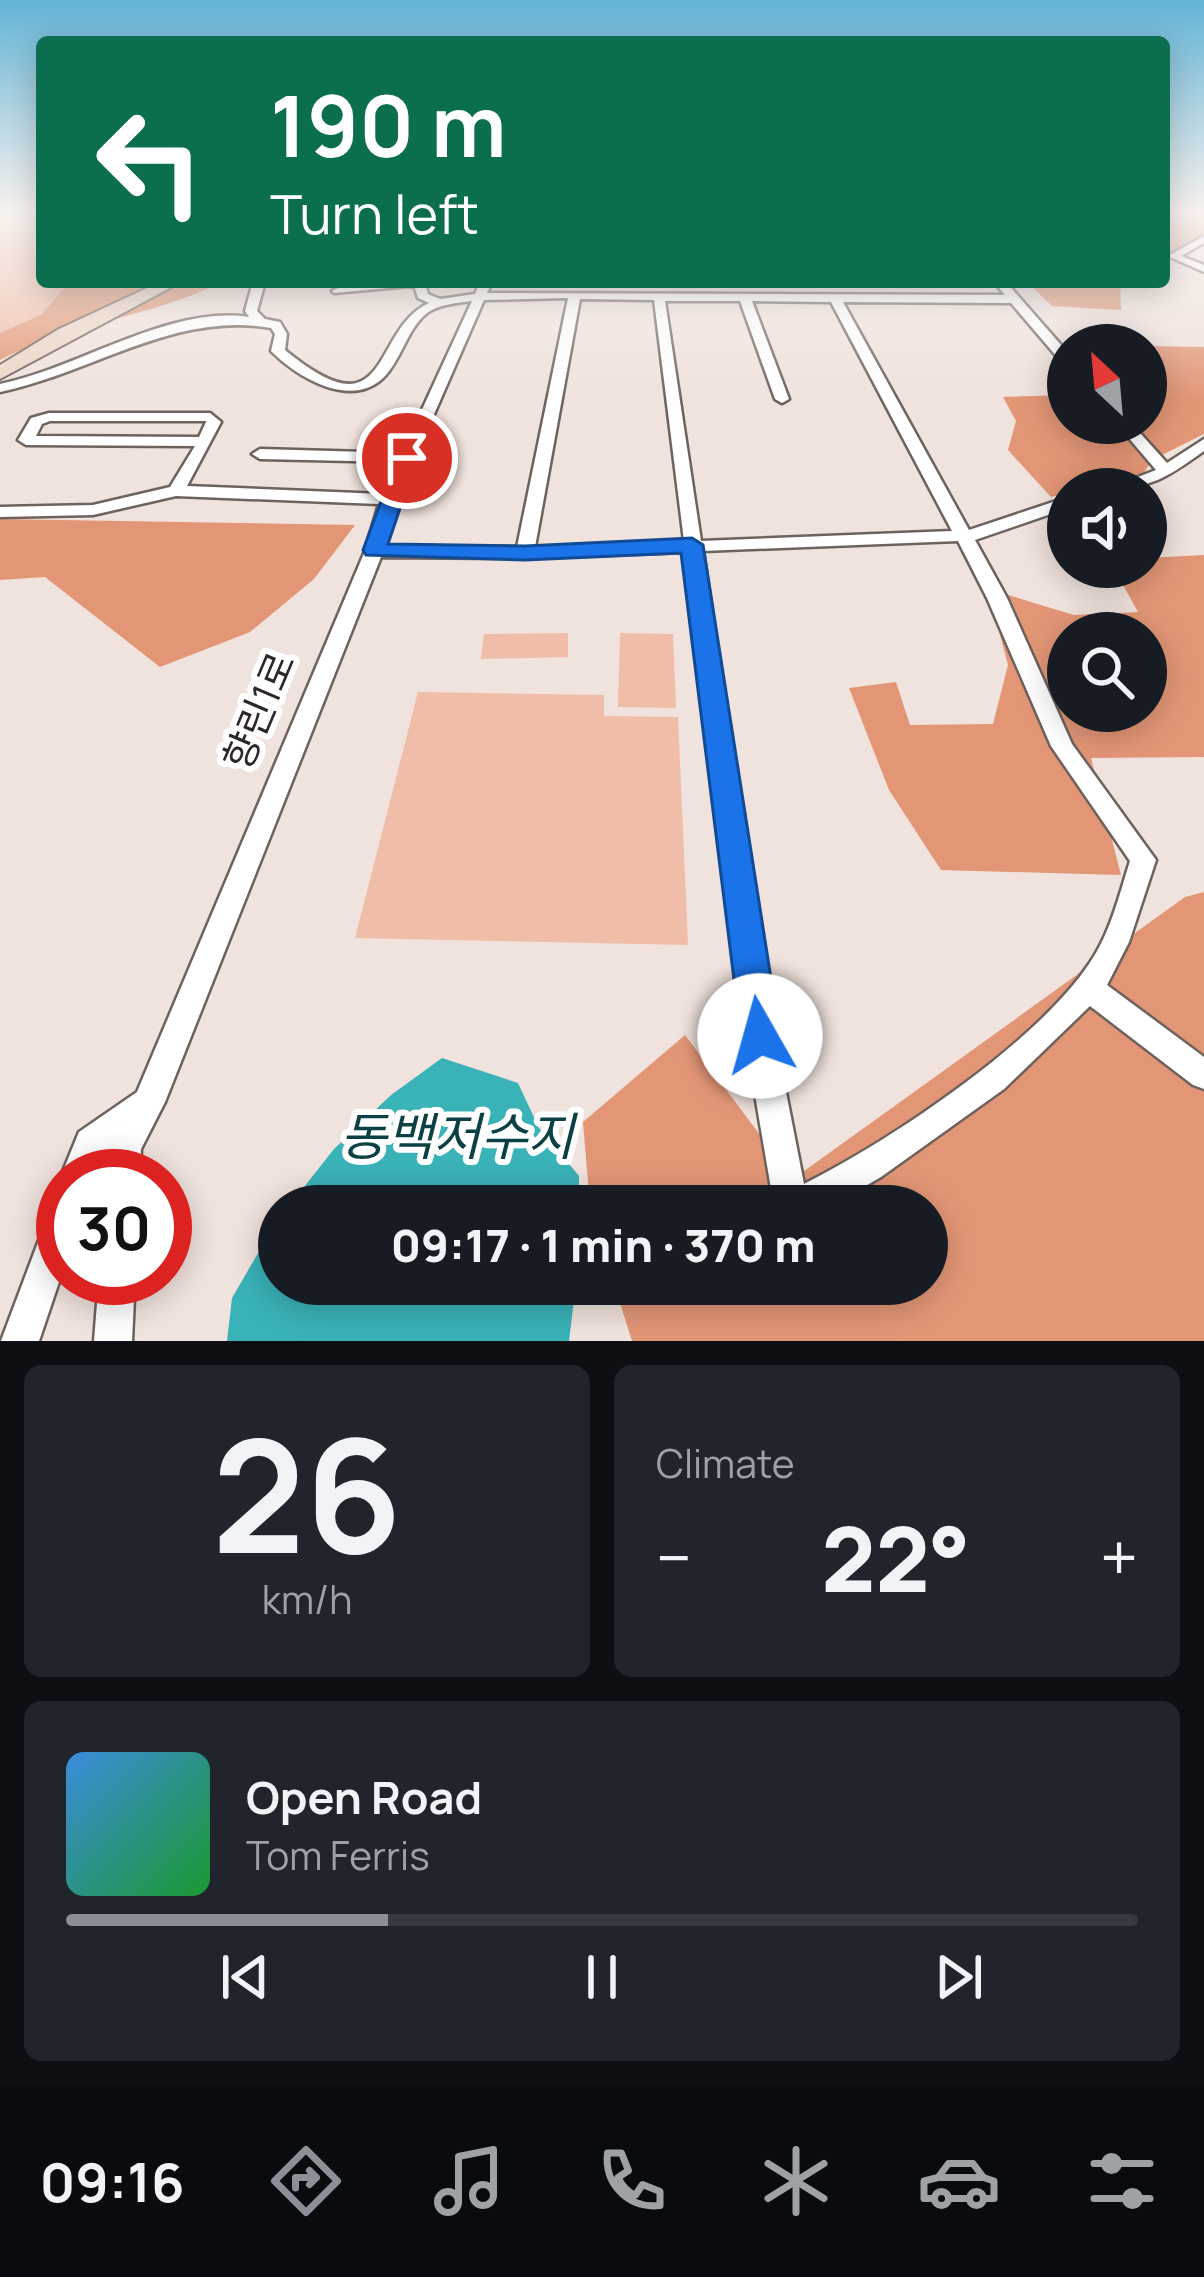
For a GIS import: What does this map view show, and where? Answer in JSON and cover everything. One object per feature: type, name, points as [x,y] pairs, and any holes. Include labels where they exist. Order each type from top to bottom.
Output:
[{"type":"street","points":[[0,373],[64,333],[160,288]]},
{"type":"street","points":[[257,288],[251,311],[259,320]]},
{"type":"street","points":[[338,291],[365,288]]},
{"type":"street","points":[[421,288],[422,296],[438,302]]},
{"type":"street","points":[[1004,288],[1047,338]]},
{"type":"street","points":[[0,388],[55,376],[179,329],[259,320],[276,326],[278,351],[288,360],[341,387],[353,386],[375,376],[404,328],[438,302],[483,289],[574,298],[744,296],[761,289],[834,296],[1012,299]]},
{"type":"street","name":"향린1로","points":[[125,1149],[149,1102],[374,550],[389,499],[483,289]]},
{"type":"street","points":[[744,296],[782,399]]},
{"type":"street","points":[[834,296],[959,536],[997,598],[1061,746],[1143,860],[1114,949],[1089,988],[940,1116],[842,1185]]},
{"type":"street","points":[[659,297],[760,1036],[789,1185]]},
{"type":"street","points":[[525,553],[574,298]]},
{"type":"street","points":[[176,491],[205,442],[214,422],[210,417],[49,417],[36,421],[26,440],[205,442]]},
{"type":"street","points":[[1142,444],[1163,468]]},
{"type":"street","points":[[1167,470],[1204,444]]},
{"type":"street","points":[[260,454],[407,458]]},
{"type":"street","points":[[0,512],[93,510],[176,491],[389,499]]},
{"type":"street","points":[[374,550],[525,553],[959,536],[982,534],[1047,510]]},
{"type":"street","points":[[1089,988],[1204,1075]]},
{"type":"street","points":[[89,1149],[149,1102]]},
{"type":"street","points":[[20,1341],[36,1296]]},
{"type":"street","points":[[113,1341],[115,1305]]},
{"type":"shaded area","points":[[0,275],[36,275],[36,288],[72,288],[50,310],[0,333]]},
{"type":"shaded area","points":[[64,288],[208,288],[54,337],[0,360],[0,333],[42,314]]},
{"type":"shaded area","points":[[1033,288],[1120,288],[1121,310],[1052,306]]},
{"type":"shaded area","points":[[1167,346],[1204,347],[1204,434],[1152,460],[1147,468],[1047,468],[1047,493],[1008,450],[1016,421],[1003,397],[1047,396],[1047,444],[1167,444]]},
{"type":"shaded area","points":[[0,519],[355,525],[314,579],[250,632],[160,667],[45,577],[0,580]]},
{"type":"shaded area","points":[[1204,555],[1204,757],[1091,758],[1121,875],[941,870],[889,790],[849,688],[896,682],[910,725],[993,724],[1008,665],[988,589],[1064,612],[1047,612],[1047,732],[1167,732],[1167,612],[1138,612],[1125,588],[1167,588],[1167,557]]},
{"type":"shaded area","points":[[568,633],[568,657],[481,659],[484,634]]},
{"type":"shaded area","points":[[620,633],[673,634],[676,708],[618,707]]},
{"type":"shaded area","points":[[418,692],[604,695],[604,716],[678,717],[688,945],[355,938]]},
{"type":"shaded area","points":[[1204,892],[1204,1341],[632,1341],[621,1305],[948,1305],[948,1185],[588,1185],[583,1122],[685,1035],[793,1179],[1185,897]]},
{"type":"water","name":"동백저수지","points":[[442,1058],[518,1083],[539,1128],[579,1176],[579,1185],[306,1185],[334,1149],[391,1095]]},
{"type":"water","name":"동백저수지","points":[[258,1253],[258,1305],[573,1305],[569,1341],[227,1341],[232,1298]]},
{"type":"route","points":[[407,458],[374,550],[525,553],[692,545],[730,792],[760,1036]]}]
